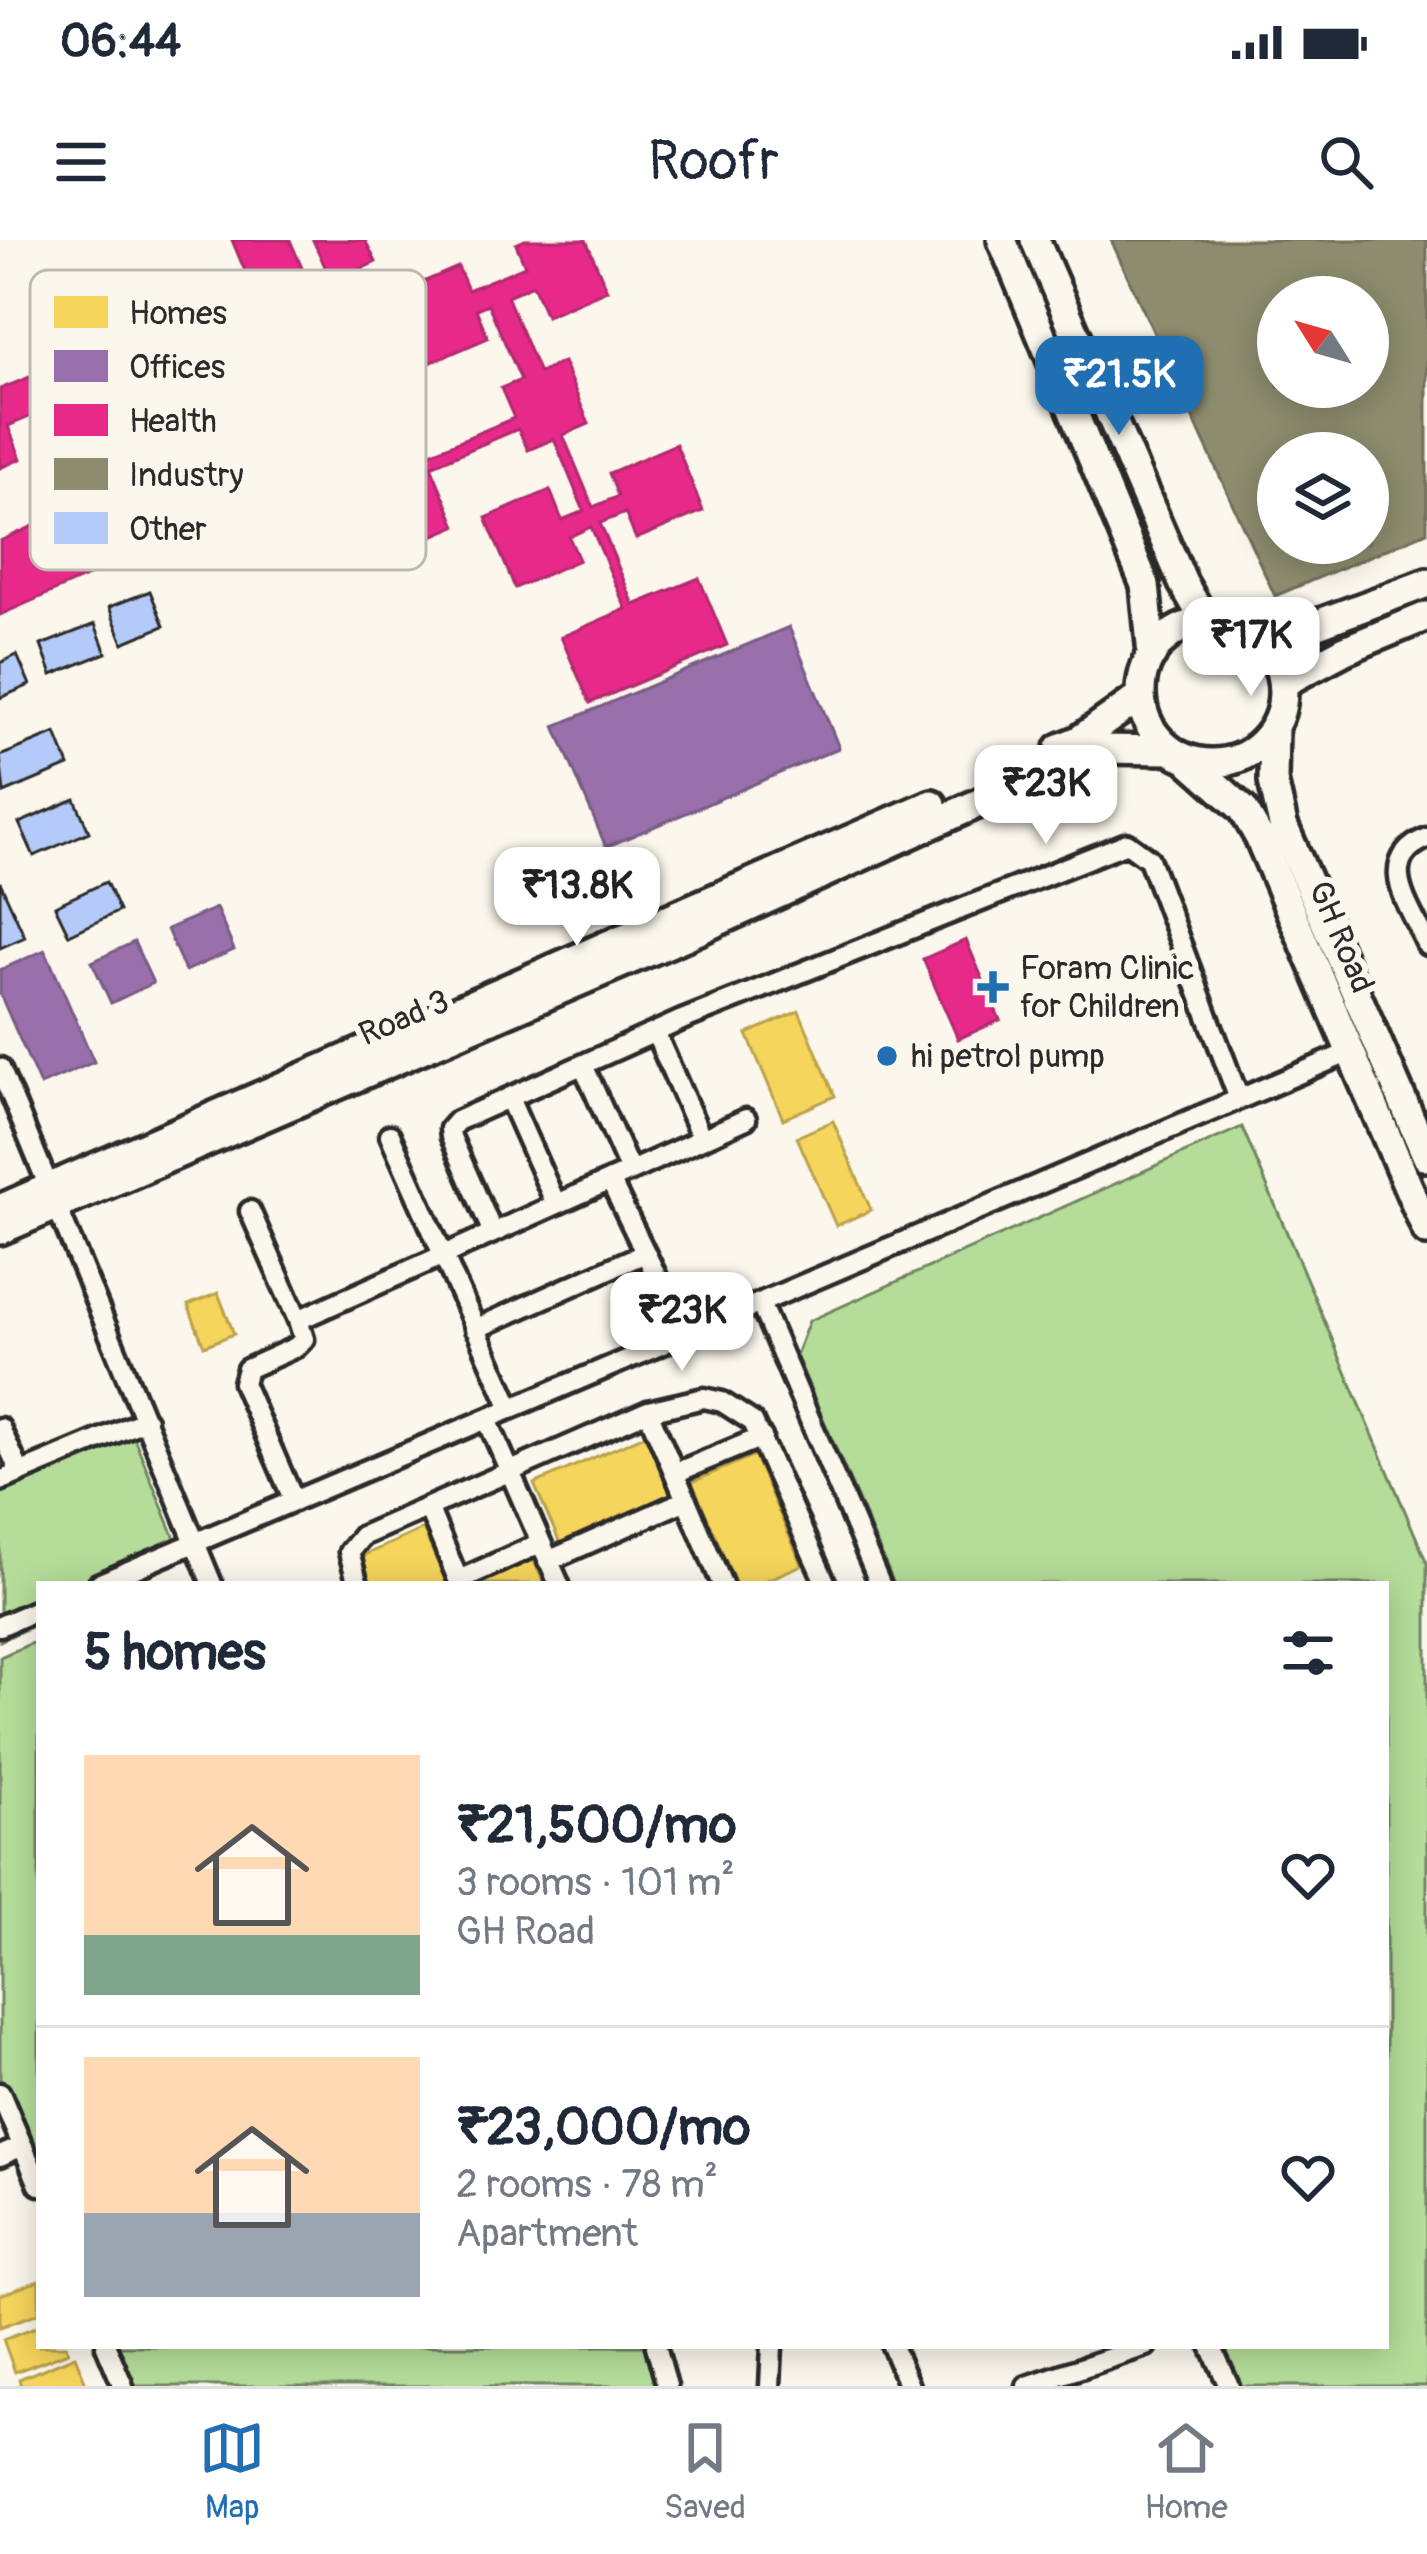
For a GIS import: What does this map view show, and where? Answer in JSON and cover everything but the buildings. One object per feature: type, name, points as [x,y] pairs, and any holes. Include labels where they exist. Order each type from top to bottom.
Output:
[{"type":"street","points":[[1002,240],[1145,585],[1152,655]]},
{"type":"street","points":[[1035,240],[1183,584],[1205,621]]},
{"type":"street","points":[[1264,644],[1427,583]]},
{"type":"street","points":[[1283,683],[1427,616]]},
{"type":"street","points":[[1205,621],[1247,630],[1277,662],[1283,683],[1282,706],[1274,727],[1246,755],[1207,764],[1178,754],[1155,735],[1145,716],[1143,675],[1152,655],[1166,638],[1205,621]]},
{"type":"street","name":"Road 3","points":[[0,1229],[55,1196],[1079,740],[1141,696]]},
{"type":"street","name":"GH Road","points":[[1274,727],[1273,781],[1283,825],[1427,1157]]},
{"type":"street","name":"Road 3","points":[[0,1209],[55,1196],[690,934],[1099,749],[1178,754]]},
{"type":"street","name":"GH Road","points":[[1178,754],[1244,809],[1427,1231]]},
{"type":"street","points":[[1425,933],[1398,877],[1397,864],[1408,845],[1427,838]]},
{"type":"street","points":[[493,1233],[450,1129],[457,1121],[655,1032],[1127,844],[1149,859],[1239,1099]]},
{"type":"street","points":[[655,1032],[702,1139]]},
{"type":"street","points":[[105,1581],[1351,1052]]},
{"type":"street","points":[[583,1065],[630,1171]]},
{"type":"street","points":[[0,1068],[211,1581]]},
{"type":"street","points":[[509,1098],[556,1204]]},
{"type":"street","points":[[298,1320],[746,1119]]},
{"type":"street","points":[[390,1136],[511,1408]]},
{"type":"street","points":[[610,1180],[685,1335]]},
{"type":"street","points":[[250,1211],[304,1340],[247,1369],[243,1377],[294,1501]]},
{"type":"street","points":[[476,1330],[643,1254]]},
{"type":"street","points":[[760,1303],[879,1581]]},
{"type":"street","points":[[357,1581],[349,1552],[362,1536],[648,1412],[704,1398],[722,1402],[753,1422],[825,1581]]},
{"type":"street","points":[[648,1412],[720,1581]]},
{"type":"street","points":[[487,1419],[558,1581]]},
{"type":"street","points":[[0,1480],[146,1420]]},
{"type":"street","points":[[0,1428],[20,1472]]},
{"type":"street","points":[[675,1473],[762,1437]]},
{"type":"street","points":[[463,1581],[686,1500]]},
{"type":"street","points":[[428,1507],[460,1581]]},
{"type":"street","points":[[0,1626],[36,1610]]},
{"type":"street","points":[[0,2093],[36,2178]]},
{"type":"street","points":[[0,2156],[23,2146]]},
{"type":"street","points":[[107,2349],[123,2386]]},
{"type":"street","points":[[657,2349],[667,2386]]},
{"type":"street","points":[[770,2386],[772,2349]]},
{"type":"street","points":[[893,2349],[909,2386]]},
{"type":"street","points":[[1027,2386],[1138,2349]]},
{"type":"street","points":[[1212,2349],[1229,2386]]},
{"type":"green space","points":[[1242,1127],[1427,1563],[1427,2386],[1237,2386],[1221,2349],[1389,2349],[1389,1581],[893,1581],[796,1355],[809,1321]]},
{"type":"green space","points":[[132,1433],[183,1558],[132,1581],[36,1581],[36,1624],[0,1641],[0,1492]]},
{"type":"green space","points":[[36,1641],[36,2163],[0,2079],[0,1657]]},
{"type":"green space","points":[[115,2349],[647,2349],[656,2386],[131,2386]]},
{"type":"place","name":"Foram Clinic for Children","points":[[993,987]]},
{"type":"place","name":"hi petrol pump","points":[[887,1056]]}]
